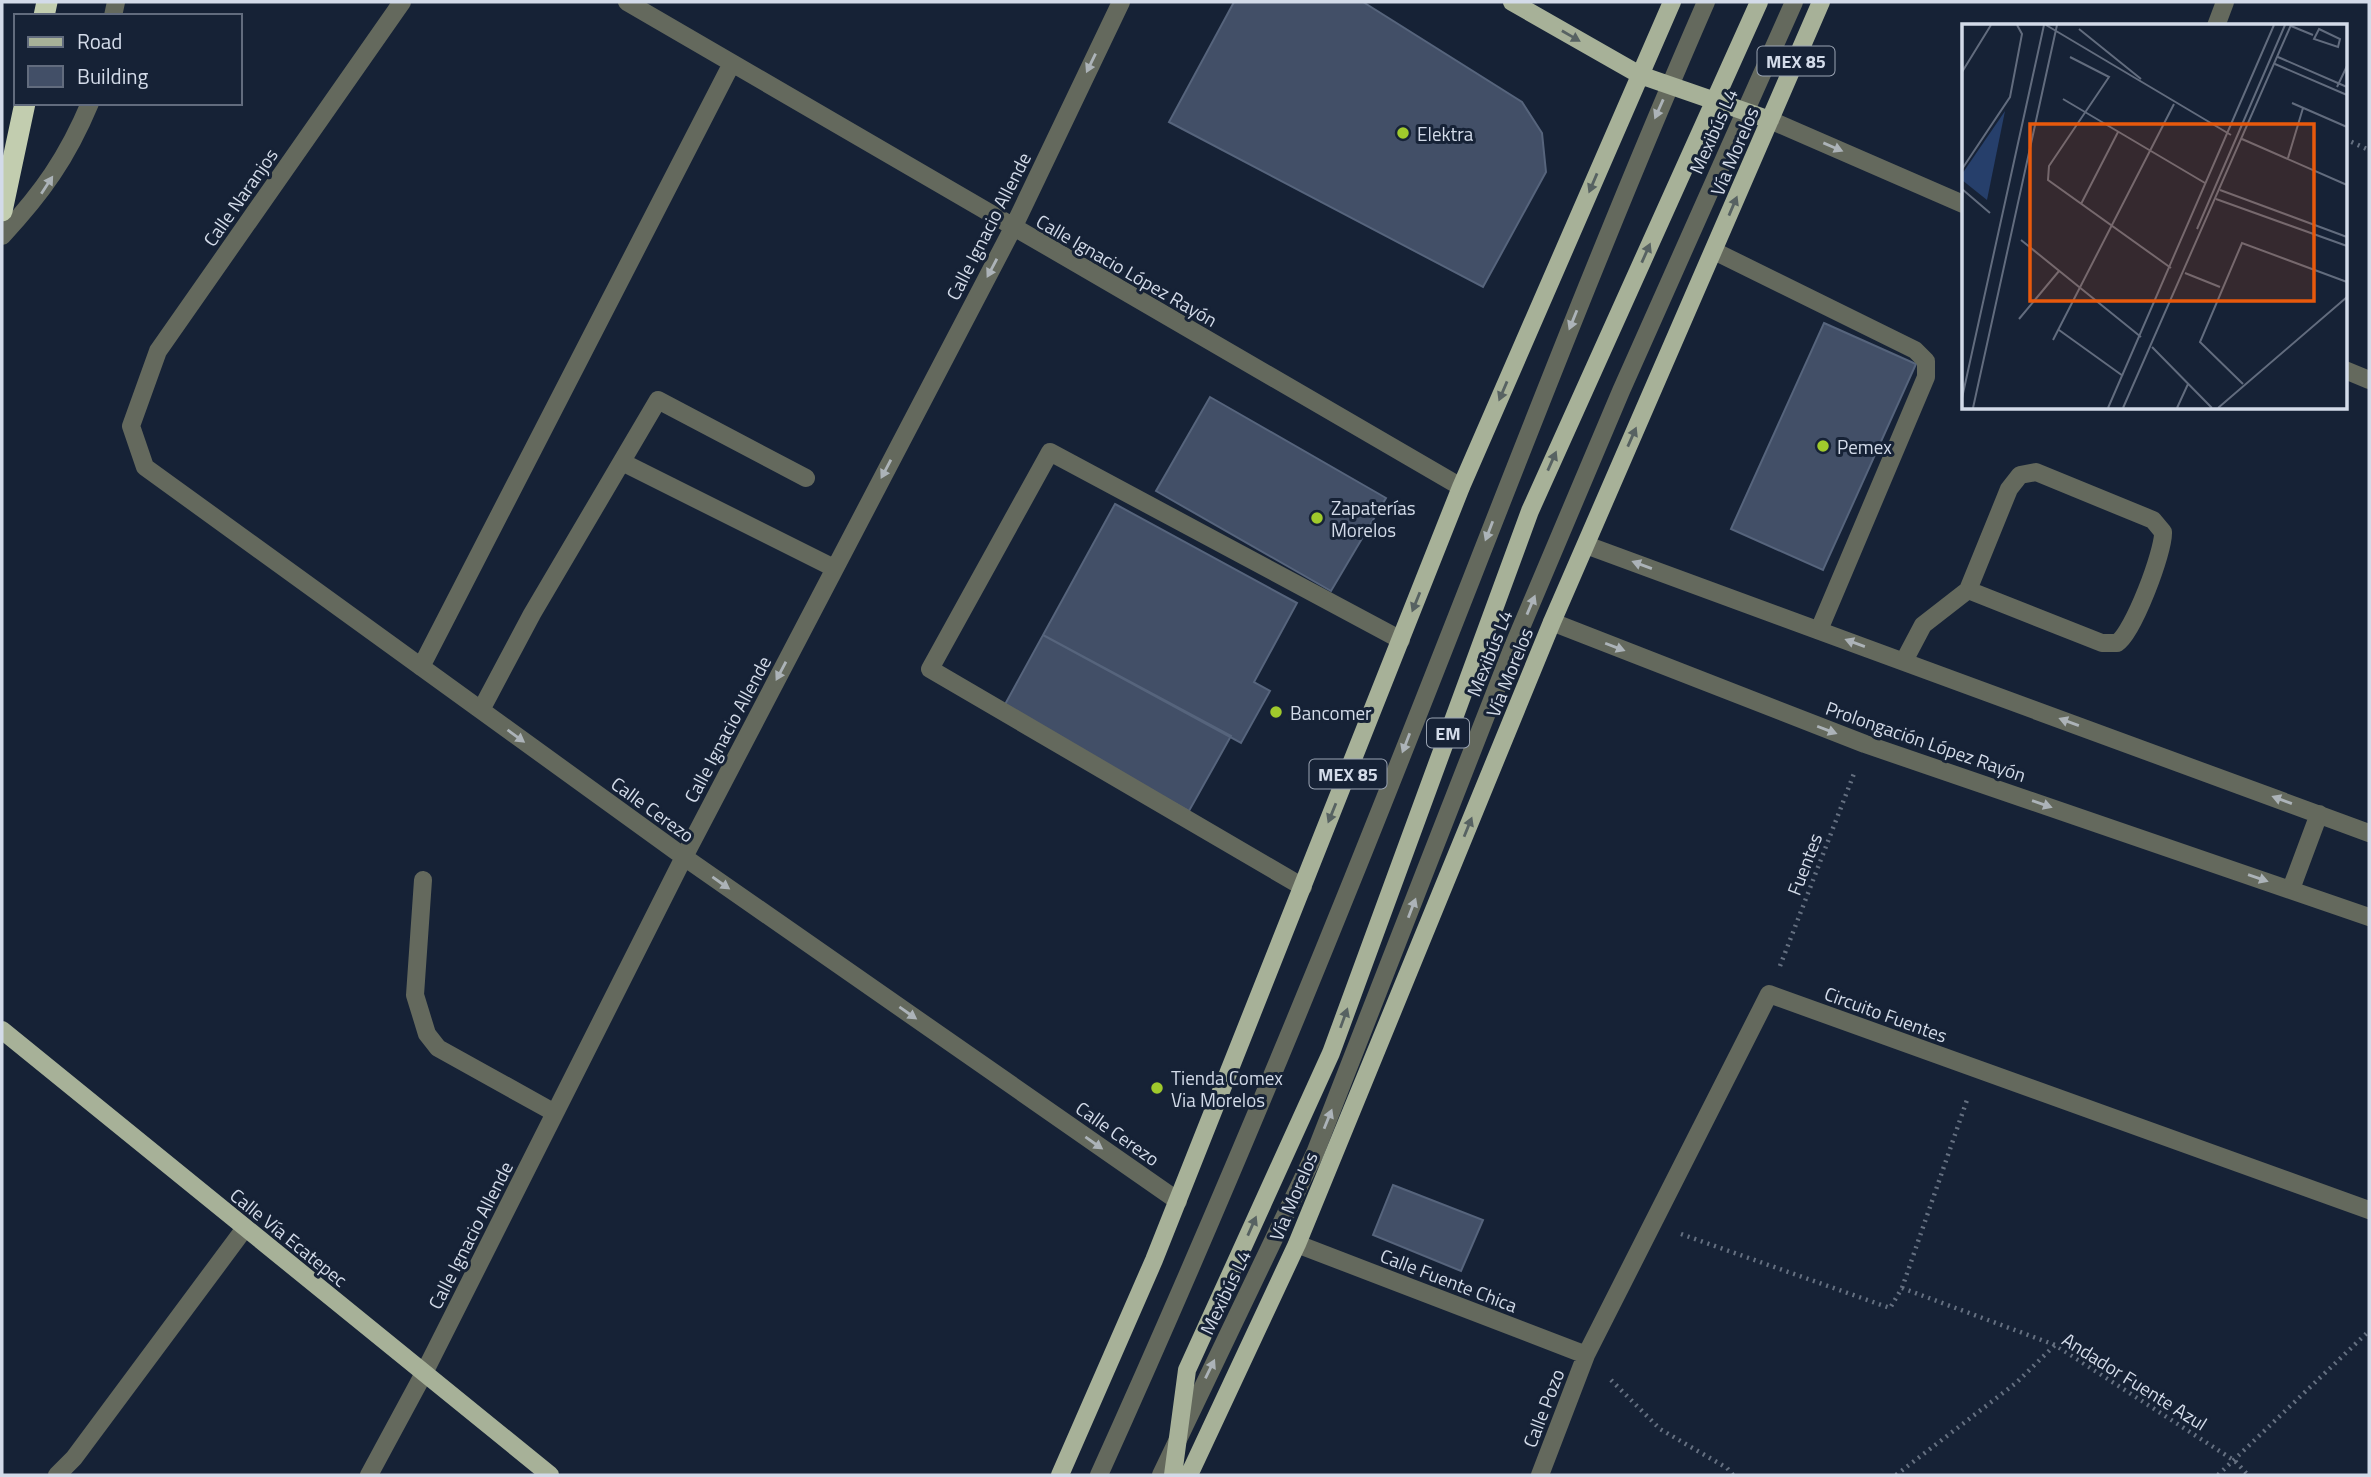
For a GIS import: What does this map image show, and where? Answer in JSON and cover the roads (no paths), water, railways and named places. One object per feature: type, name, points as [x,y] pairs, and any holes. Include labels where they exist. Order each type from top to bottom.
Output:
[{"type":"highway","points":[[2,211],[25,105]]},
{"type":"main road","points":[[1512,2],[1640,75],[1770,120]]},
{"type":"main road","name":"MEX 85","points":[[1059,1475],[1178,1201],[1461,487],[1672,2]]},
{"type":"main road","name":"EM","points":[[1173,1475],[1187,1370],[1331,1053],[1530,511],[1759,2]]},
{"type":"main road","name":"Vía Morelos","points":[[1189,1475],[1297,1244],[1552,622],[1821,2]]},
{"type":"main road","name":"Calle Vía Ecatepec","points":[[2,1030],[550,1475]]},
{"type":"street","name":"Calle Naranjos","points":[[131,426],[158,351],[402,2]]},
{"type":"street","name":"Calle Ignacio López Rayón","points":[[627,2],[731,65],[1461,487]]},
{"type":"street","name":"Calle Ignacio Allende","points":[[369,1475],[424,1375],[684,857],[1013,228],[1121,2]]},
{"type":"street","name":"Mexibús L4","points":[[1099,1475],[1218,1207],[1353,876],[1635,165],[1706,2]]},
{"type":"street","name":"Mexibús L4","points":[[1161,1475],[1315,1153],[1512,649],[1794,2]]},
{"type":"street","points":[[2217,24],[2225,2]]},
{"type":"street","points":[[421,667],[731,65]]},
{"type":"street","points":[[2,236],[39,196],[72,146],[89,105]]},
{"type":"street","points":[[1770,120],[1962,204]]},
{"type":"street","points":[[1714,251],[1915,351],[1926,361],[1926,377],[1819,630]]},
{"type":"street","points":[[2346,370],[2369,380]]},
{"type":"street","points":[[481,710],[532,614],[658,400],[806,478]]},
{"type":"street","name":"Calle Cerezo","points":[[131,426],[145,467],[684,857],[1178,1201]]},
{"type":"street","points":[[1303,887],[930,669],[1050,452],[1401,640]]},
{"type":"street","points":[[622,462],[834,568]]},
{"type":"street","points":[[1903,661],[1923,625],[1968,590],[2013,482],[2028,472],[2036,472],[2153,520],[2163,532],[2161,549],[2128,632],[2118,643],[2102,643],[1968,590]]},
{"type":"street","points":[[1586,545],[2369,833]]},
{"type":"street","name":"Prolongación López Rayón","points":[[1552,622],[1865,744],[2369,917]]},
{"type":"street","points":[[2291,889],[2319,814]]},
{"type":"street","points":[[424,880],[415,995],[428,1034],[438,1048],[555,1113]]},
{"type":"street","name":"Circuito Fuentes","points":[[1586,1355],[1769,993],[2369,1210]]},
{"type":"street","points":[[57,1475],[74,1458],[245,1228]]},
{"type":"street","name":"Calle Fuente Chica","points":[[1297,1244],[1586,1355]]},
{"type":"street","name":"Calle Pozo","points":[[1541,1475],[1586,1355]]},
{"type":"place","name":"Elektra","points":[[1403,133]]},
{"type":"place","name":"Pemex","points":[[1823,446]]},
{"type":"place","name":"Zapaterías Morelos","points":[[1317,518]]},
{"type":"place","name":"Bancomer","points":[[1276,712]]},
{"type":"place","name":"Tienda Comex Via Morelos","points":[[1157,1088]]}]
